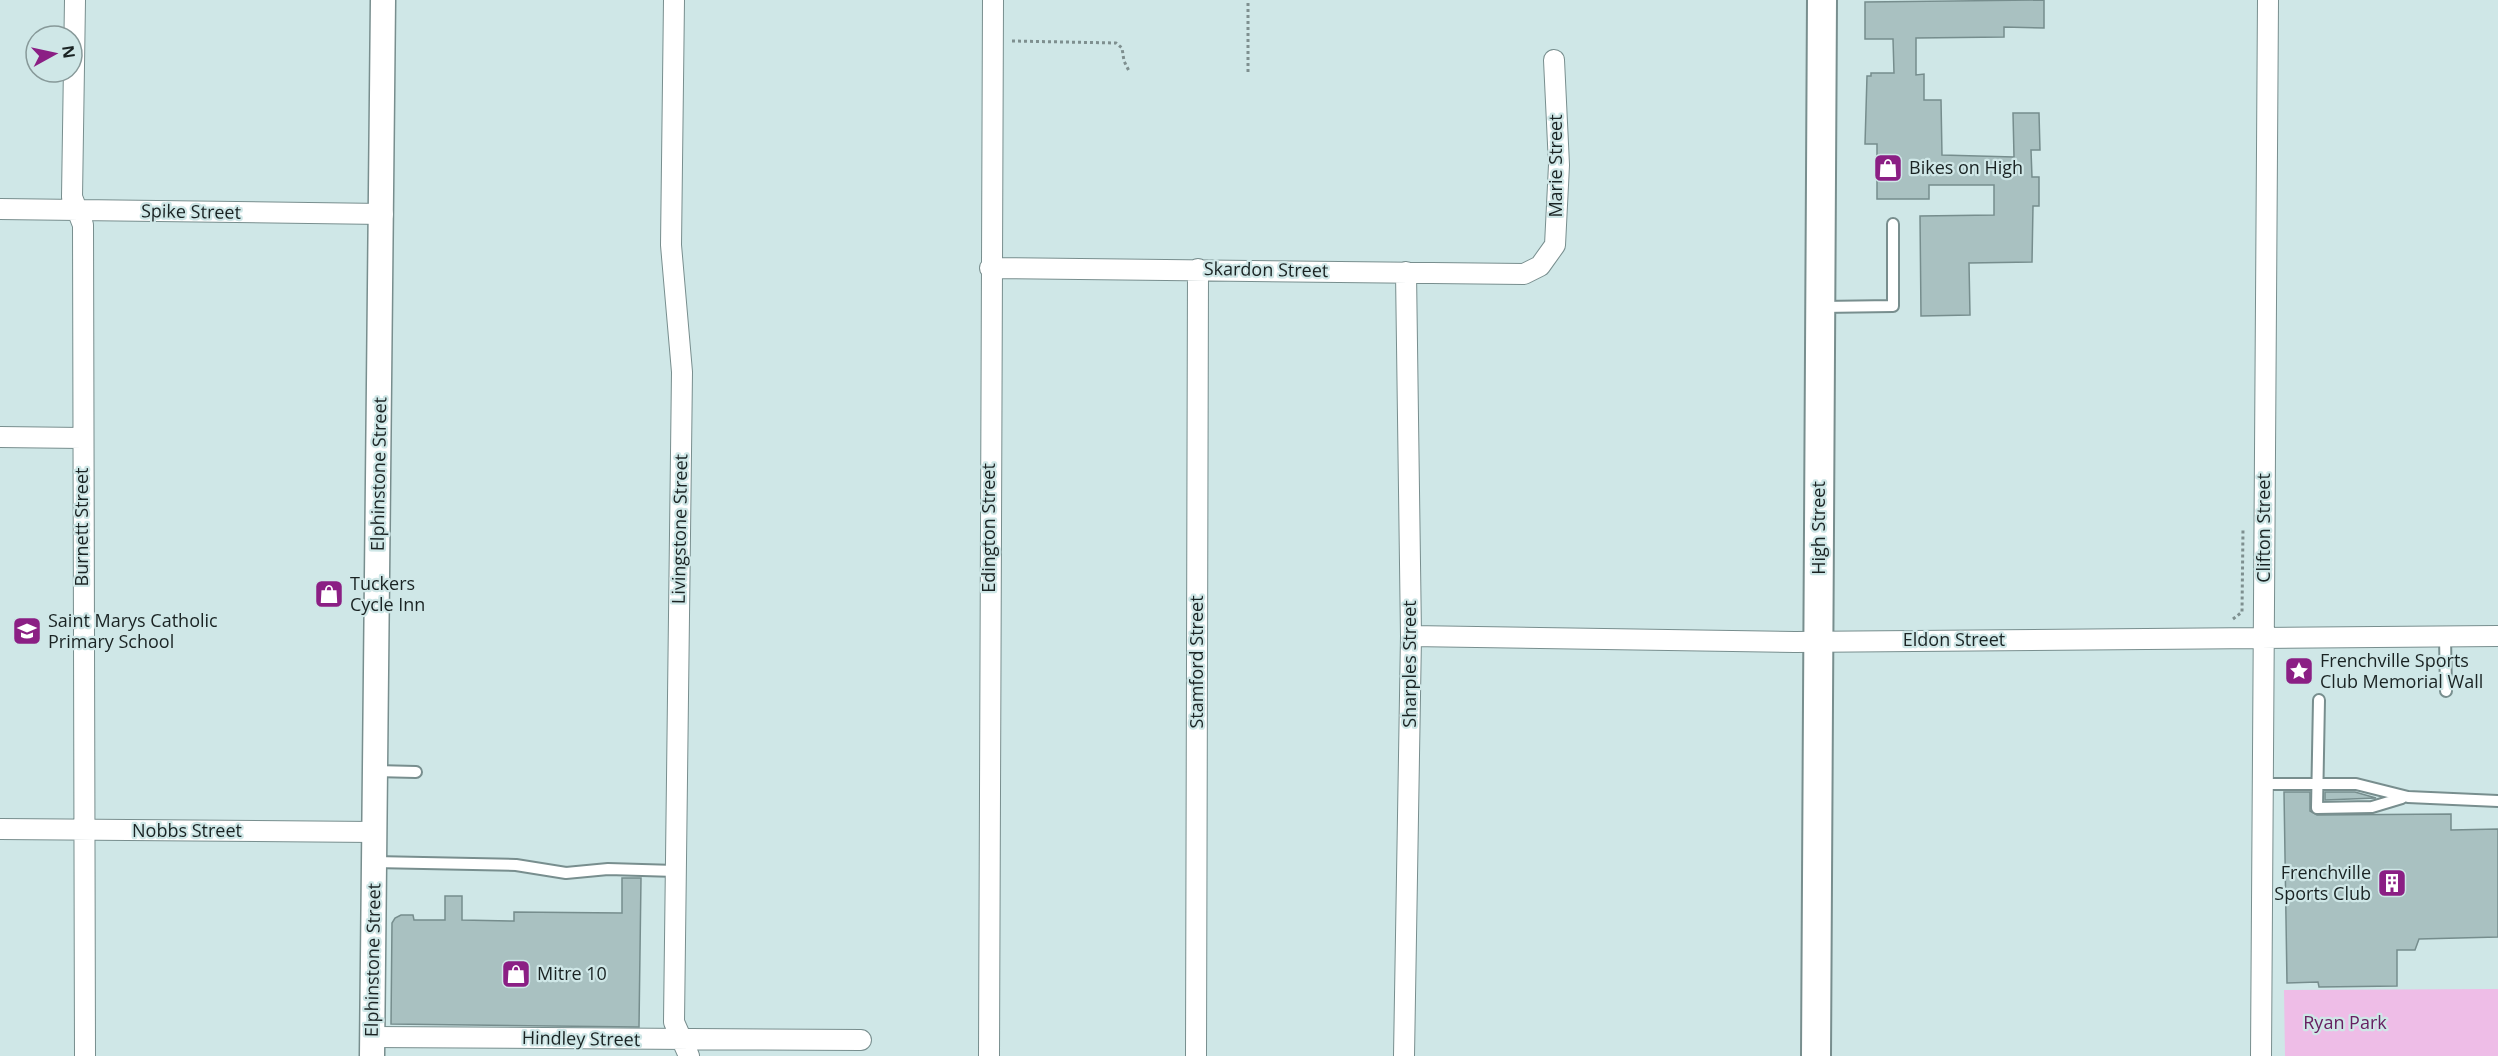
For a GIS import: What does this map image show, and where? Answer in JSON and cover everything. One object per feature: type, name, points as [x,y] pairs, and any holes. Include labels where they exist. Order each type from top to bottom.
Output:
[{"type":"main road","name":"High Street","points":[[1816,1056],[1822,0]]},
{"type":"street","name":"Burnett Street","points":[[75,0],[72,197],[83,225],[85,1056]]},
{"type":"street","name":"Elphinstone Street","points":[[372,1046],[383,214],[383,0]]},
{"type":"street","name":"Livingstone Street","points":[[674,0],[671,245],[682,372],[674,1022],[685,1048]]},
{"type":"street","name":"Edington Street","points":[[988,1056],[993,0]]},
{"type":"street","name":"Clifton Street","points":[[2261,1056],[2268,0]]},
{"type":"street","name":"Marie Street","points":[[1540,266],[1555,245],[1559,165],[1554,60]]},
{"type":"street","name":"Spike Street","points":[[0,209],[383,214]]},
{"type":"street","name":"Skardon Street","points":[[990,268],[1524,274],[1540,266]]},
{"type":"street","name":"Stamford Street","points":[[1196,1056],[1198,269]]},
{"type":"street","name":"Sharples Street","points":[[1404,1056],[1411,636],[1406,273]]},
{"type":"street","points":[[0,437],[82,438]]},
{"type":"street","name":"Eldon Street","points":[[1411,636],[1818,642],[2498,636]]},
{"type":"street","name":"Nobbs Street","points":[[0,829],[374,832]]},
{"type":"street","name":"Hindley Street","points":[[372,1046],[685,1048],[861,1040]]},
{"type":"lane","points":[[1820,307],[1893,306],[1893,224]]},
{"type":"lane","points":[[2445,637],[2445,691]]},
{"type":"lane","points":[[2319,700],[2318,808],[2372,807],[2408,797]]},
{"type":"lane","points":[[375,771],[416,772]]},
{"type":"lane","points":[[2262,784],[2365,785],[2408,797],[2498,801]]},
{"type":"lane","points":[[374,862],[516,865],[566,873],[608,869],[676,871]]},
{"type":"path","points":[[1248,0],[1248,72]]},
{"type":"path","points":[[993,40],[1116,43],[1122,48],[1129,71]]},
{"type":"path","points":[[2224,619],[2234,619],[2242,612],[2243,529]]},
{"type":"green space","name":"Ryan Park","points":[[2498,989],[2498,1056],[2285,1056],[2284,990]]},
{"type":"building","points":[[2044,0],[2044,28],[2004,27],[2004,37],[1916,38],[1916,75],[1924,74],[1924,100],[1941,100],[1942,155],[2014,157],[2013,113],[2039,113],[2040,150],[2031,150],[2032,177],[2039,177],[2039,206],[2033,206],[2032,262],[1969,263],[1970,315],[1921,316],[1920,216],[1994,215],[1994,185],[1929,185],[1929,199],[1877,199],[1877,144],[1865,144],[1867,76],[1871,76],[1871,73],[1894,73],[1893,39],[1865,39],[1865,2]]},
{"type":"building","name":"Frenchville Sports Club","points":[[2284,792],[2310,792],[2310,811],[2317,815],[2451,814],[2451,830],[2498,829],[2498,937],[2419,939],[2415,950],[2397,950],[2397,986],[2319,987],[2318,982],[2287,983]]},
{"type":"building","points":[[2325,792],[2355,792],[2376,798],[2325,800]]},
{"type":"building","name":"Mitre 10","points":[[622,878],[641,878],[639,1027],[391,1024],[392,923],[395,918],[401,915],[413,915],[414,920],[445,920],[445,896],[462,896],[462,920],[514,921],[514,912],[622,913]]},
{"type":"place","name":"Bikes on High","points":[[1888,168]]},
{"type":"place","name":"Tuckers Cycle Inn","points":[[329,594]]},
{"type":"place","name":"Saint Marys Catholic Primary School","points":[[27,631]]},
{"type":"place","name":"Frenchville Sports Club Memorial Wall","points":[[2299,671]]},
{"type":"place","name":"Frenchville Sports Club","points":[[2392,883]]},
{"type":"place","name":"Mitre 10","points":[[516,974]]}]
